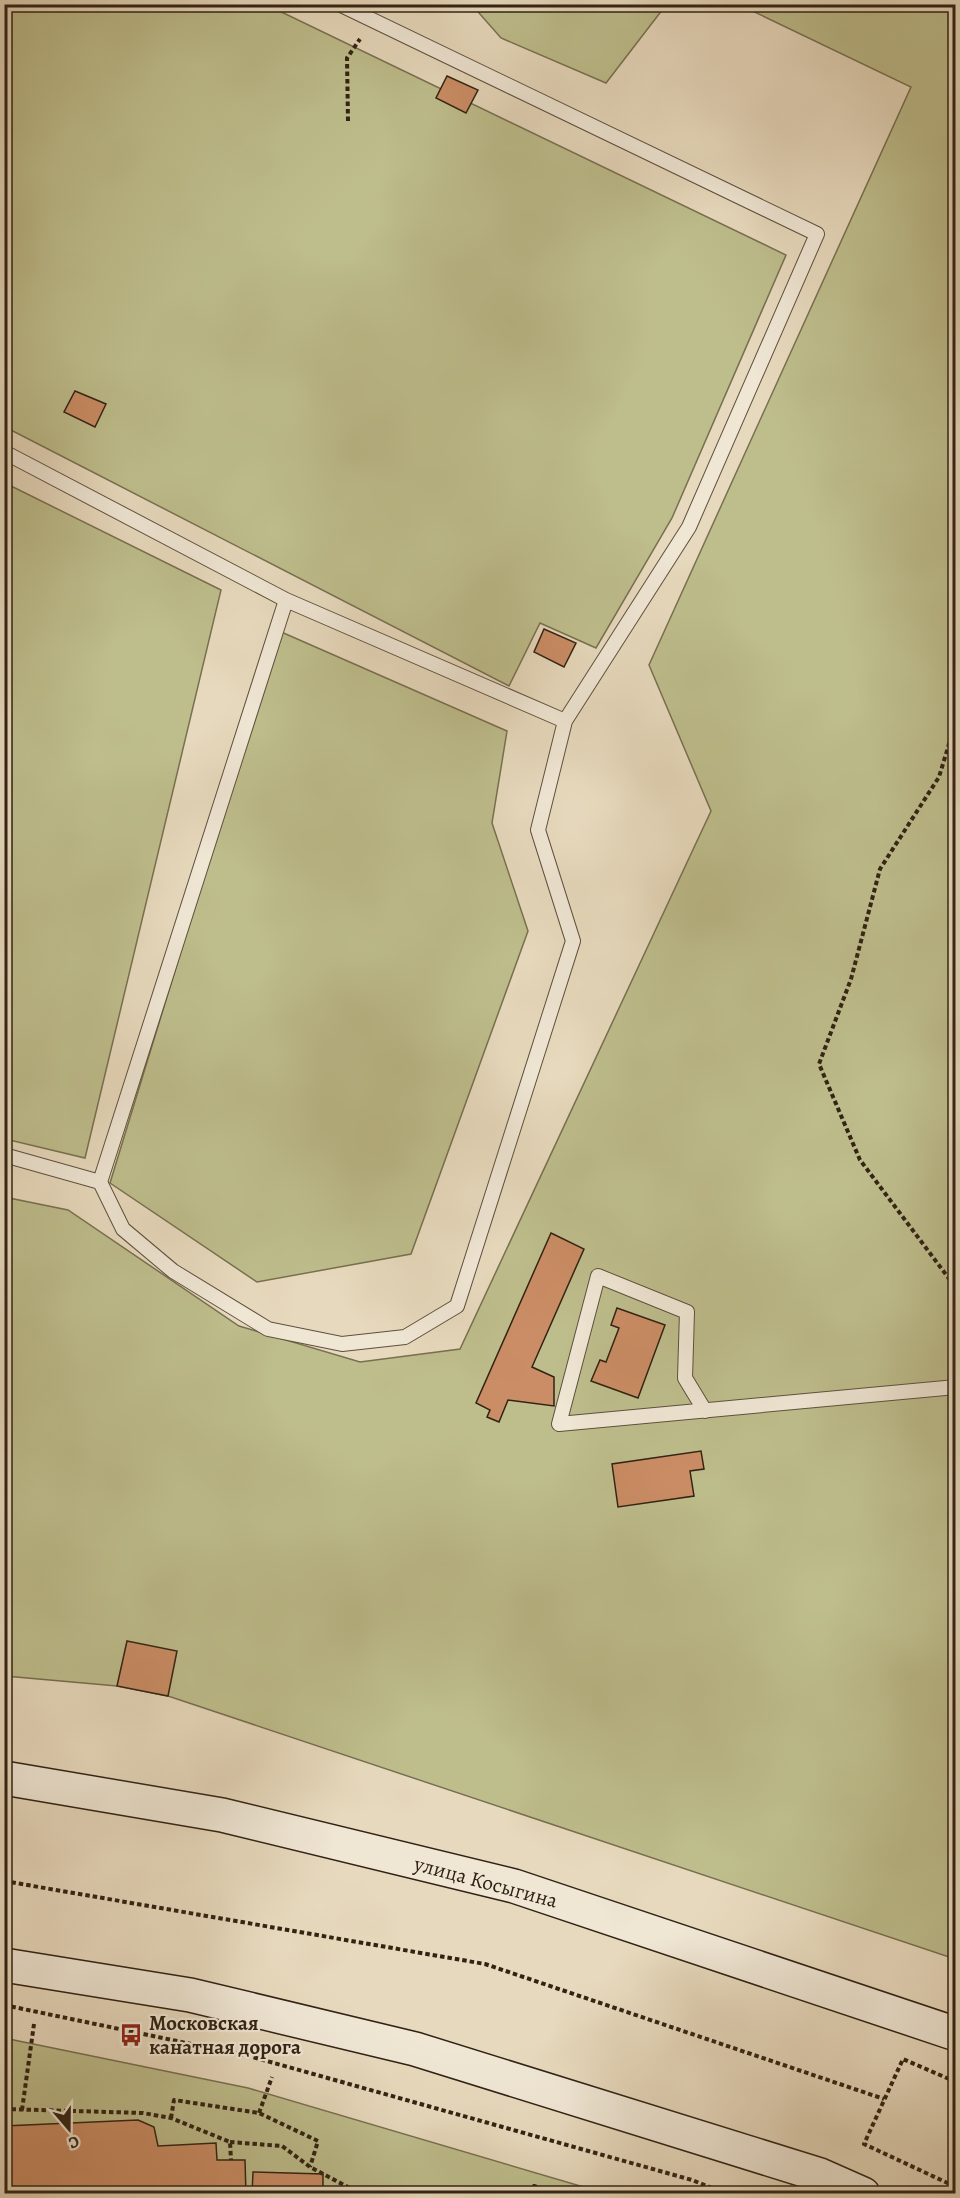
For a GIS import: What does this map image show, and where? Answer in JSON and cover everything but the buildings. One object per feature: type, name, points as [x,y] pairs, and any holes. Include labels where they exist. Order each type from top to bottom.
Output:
[{"type":"main road","name":"улица Косыгина","points":[[4,1778],[222,1815],[514,1886],[956,2034]]},
{"type":"main road","points":[[4,1965],[190,1995],[415,2049],[820,2175],[863,2193]]},
{"type":"lane","points":[[286,600],[100,1182],[123,1229],[173,1271],[268,1329],[342,1344],[405,1336],[457,1306],[573,941],[538,830],[565,721],[689,527],[817,234],[339,4]]},
{"type":"lane","points":[[4,452],[286,600],[565,721]]},
{"type":"lane","points":[[4,1155],[100,1182]]},
{"type":"lane","points":[[705,1411],[685,1378],[687,1312],[598,1276],[559,1424],[705,1411],[956,1387]]},
{"type":"path","points":[[347,58],[348,121]]},
{"type":"path","points":[[956,721],[939,777],[880,869],[850,979],[819,1064],[860,1160],[956,1288]]},
{"type":"path","points":[[4,1881],[485,1964],[884,2099]]},
{"type":"path","points":[[4,2005],[249,2056],[692,2180],[727,2193]]},
{"type":"path","points":[[22,2110],[34,2024]]},
{"type":"path","points":[[956,2082],[903,2059],[864,2144],[956,2187]]},
{"type":"path","points":[[259,2113],[272,2077]]},
{"type":"path","points":[[171,2118],[174,2100],[259,2113],[318,2141],[310,2167]]},
{"type":"path","points":[[4,2109],[143,2113],[171,2118],[231,2142],[282,2146],[310,2167],[361,2193]]},
{"type":"path","points":[[231,2142],[231,2160]]},
{"type":"path","points":[[530,2193],[534,2186],[561,2193]]},
{"type":"shaded area","points":[[4,5],[267,5],[786,255],[672,518],[596,648],[540,623],[509,686],[5,427]]},
{"type":"shaded area","points":[[472,5],[666,5],[606,83],[501,38]]},
{"type":"shaded area","points":[[740,5],[955,5],[955,1959],[168,1696],[117,1686],[5,1676],[4,1197],[68,1210],[239,1326],[360,1362],[460,1349],[711,811],[649,665],[911,87]]},
{"type":"shaded area","points":[[5,483],[221,590],[85,1158],[5,1139]]},
{"type":"shaded area","points":[[279,631],[507,731],[492,823],[528,931],[411,1254],[257,1282],[110,1183]]},
{"type":"shaded area","points":[[4,2038],[248,2088],[604,2193],[5,2193]]},
{"type":"place","name":"Московская канатная дорога","points":[[131,2035]]}]
